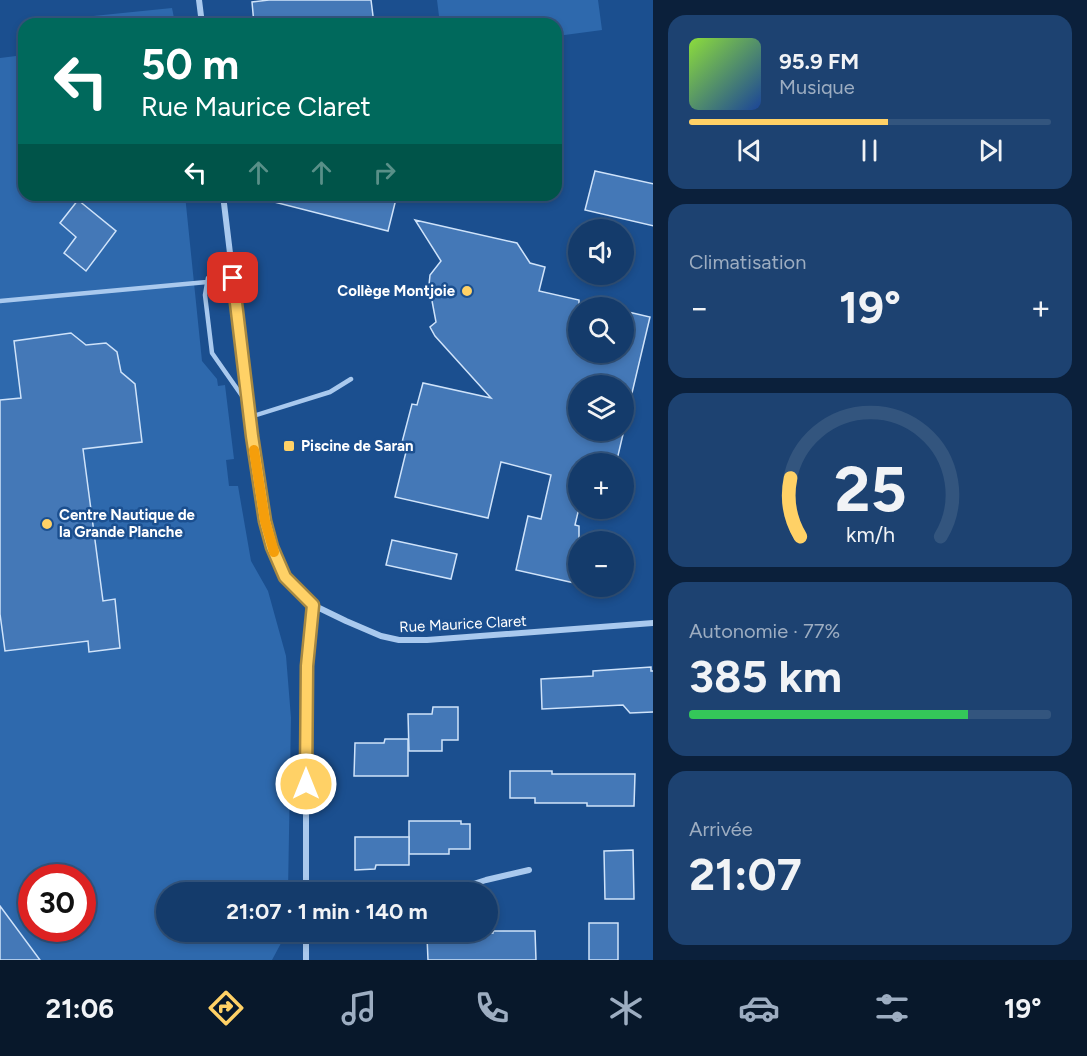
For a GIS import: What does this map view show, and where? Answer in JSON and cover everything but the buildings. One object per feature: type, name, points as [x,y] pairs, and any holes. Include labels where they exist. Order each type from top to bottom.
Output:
[{"type":"street","points":[[199,0],[201,18]]},
{"type":"street","name":"Rue Maurice Claret","points":[[224,201],[265,521],[272,547],[285,577],[313,605],[381,636],[399,640],[481,637],[653,623]]},
{"type":"street","points":[[306,882],[306,693],[313,605]]},
{"type":"street","points":[[480,882],[529,870]]},
{"type":"street","points":[[306,942],[306,960]]},
{"type":"lane","points":[[229,255],[207,282],[205,295],[212,353],[249,405]]},
{"type":"lane","points":[[0,301],[233,278]]},
{"type":"lane","points":[[250,417],[330,392],[351,379]]},
{"type":"shaded area","points":[[437,0],[598,0],[602,30],[562,35],[562,18],[439,18]]},
{"type":"shaded area","points":[[172,8],[174,18],[74,18]]},
{"type":"shaded area","points":[[18,56],[18,201],[186,201],[202,361],[217,379],[218,386],[225,385],[234,459],[226,460],[229,486],[238,486],[251,561],[268,591],[286,656],[291,718],[288,882],[156,882],[156,942],[282,942],[272,960],[0,960],[0,58]]},
{"type":"slow traffic","points":[[254,450],[265,521],[274,552]]},
{"type":"place","name":"Collège Montjoie","points":[[467,291]]},
{"type":"place","name":"Piscine de Saran","points":[[289,446]]},
{"type":"place","name":"Centre Nautique de la Grande Planche","points":[[47,524]]},
{"type":"route","points":[[233,278],[265,521],[272,547],[285,577],[313,605],[307,666],[306,784]]}]
